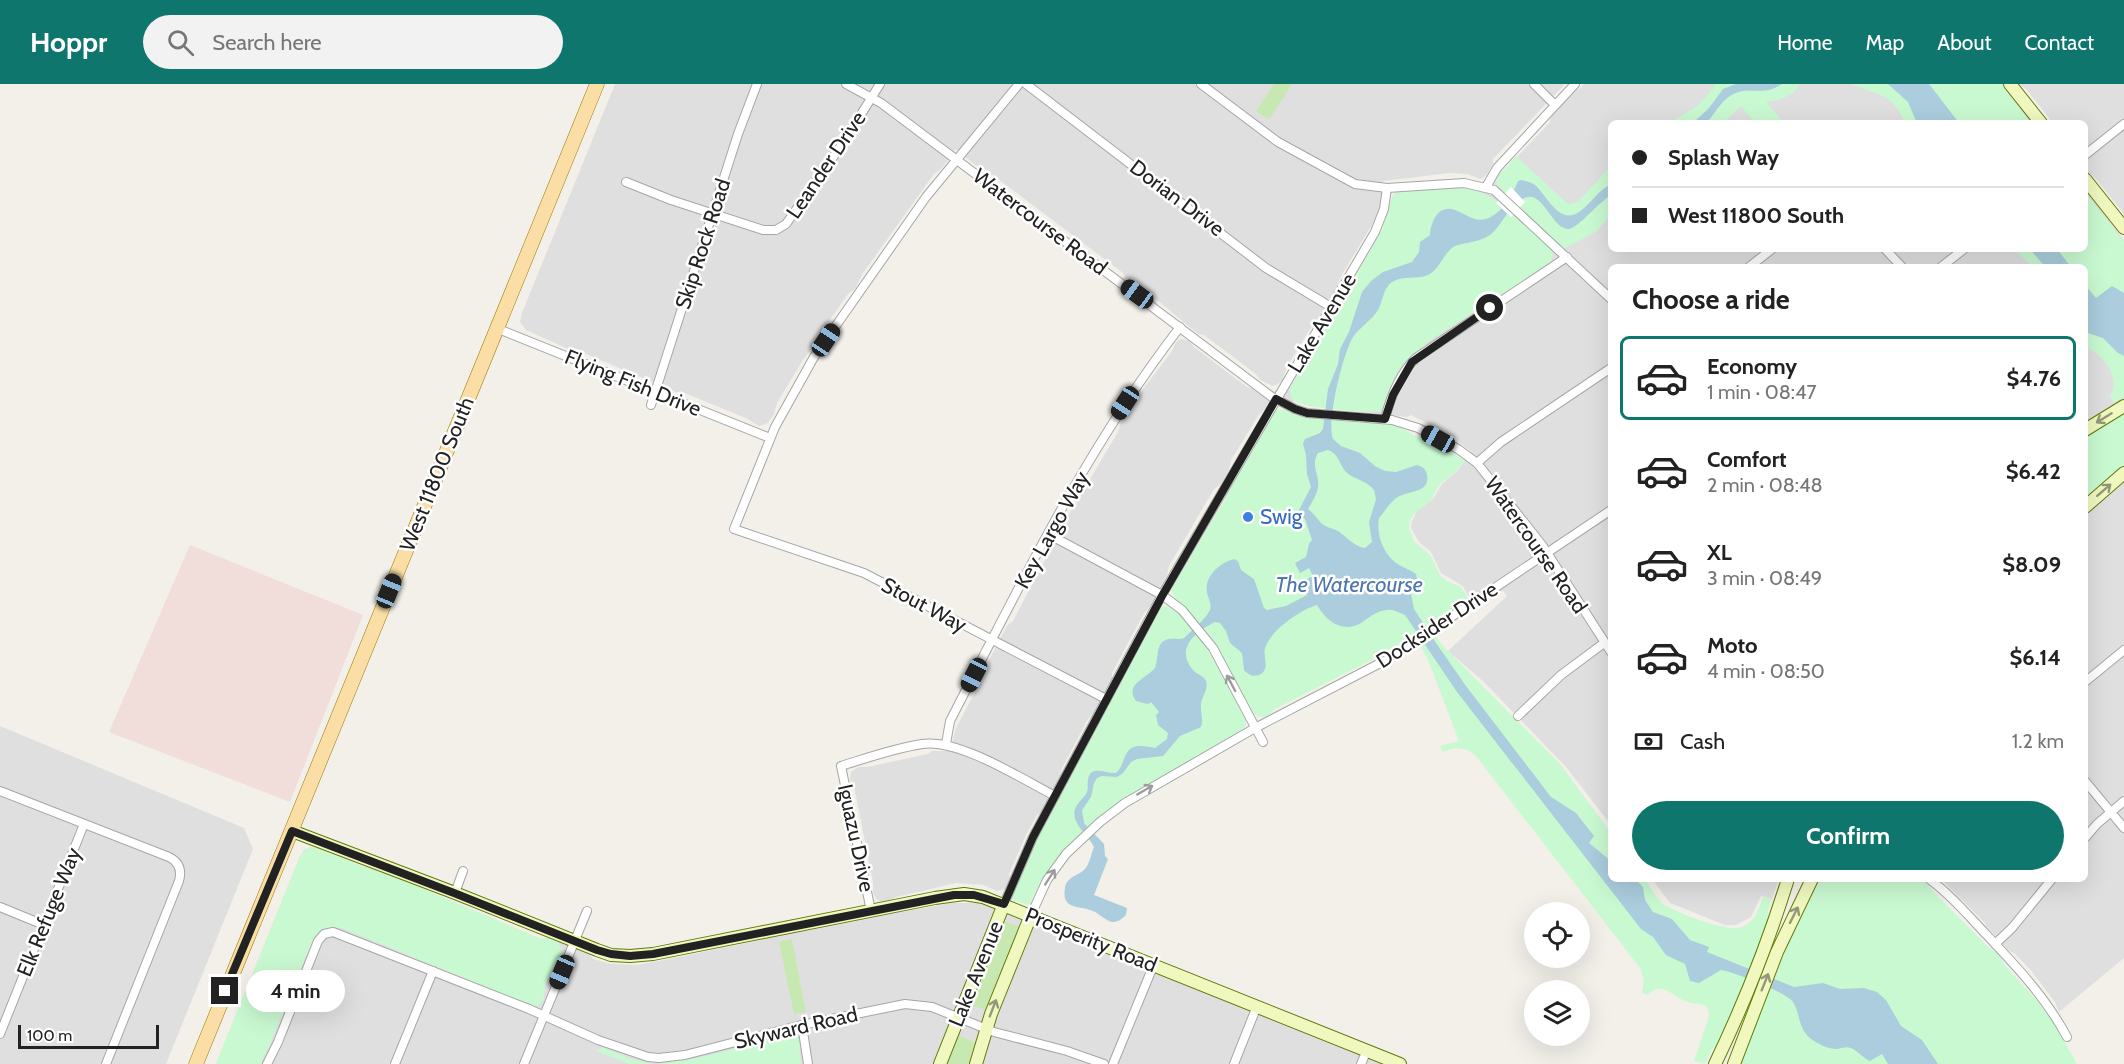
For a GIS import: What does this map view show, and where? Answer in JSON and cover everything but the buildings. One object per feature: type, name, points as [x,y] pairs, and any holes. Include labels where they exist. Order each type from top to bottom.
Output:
[{"type":"main road","name":"West 11800 South","points":[[196,1064],[597,84]]},
{"type":"street","name":"Skip Rock Road","points":[[651,405],[757,84]]},
{"type":"street","name":"Watercourse Road","points":[[846,84],[872,97],[1276,399],[1295,409],[1318,414],[1385,419],[1418,428],[1477,463],[1547,554],[1608,648]]},
{"type":"street","name":"Leander Drive","points":[[626,182],[713,214],[768,231],[776,230],[783,227],[830,162],[880,84]]},
{"type":"street","points":[[770,438],[814,357],[911,217],[1019,84]]},
{"type":"street","name":"Dorian Drive","points":[[1026,84],[1260,263],[1331,307]]},
{"type":"street","points":[[1201,84],[1270,136],[1338,176],[1364,187],[1387,188],[1454,182],[1486,187],[1501,195],[1608,295]]},
{"type":"street","points":[[1534,84],[1555,105]]},
{"type":"street","points":[[1486,187],[1497,168],[1575,84]]},
{"type":"street","points":[[2010,84],[2039,120]]},
{"type":"street","points":[[2088,153],[2124,124]]},
{"type":"street","points":[[2088,183],[2124,228]]},
{"type":"street","name":"Lake Avenue","points":[[940,1064],[1027,848],[1054,795],[1162,596],[1379,224],[1387,188]]},
{"type":"street","points":[[1753,264],[1768,252]]},
{"type":"street","points":[[1888,252],[1899,264]]},
{"type":"street","points":[[1945,264],[1960,252]]},
{"type":"street","points":[[1385,419],[1393,395],[1416,358],[1567,257]]},
{"type":"street","name":"Key Largo Way","points":[[945,744],[950,721],[1048,534],[1114,420],[1147,370],[1180,327]]},
{"type":"street","name":"Flying Fish Drive","points":[[496,328],[770,438]]},
{"type":"street","points":[[1477,463],[1501,442],[1608,371]]},
{"type":"street","points":[[2088,428],[2124,406]]},
{"type":"street","name":"Stout Way","points":[[770,438],[734,529],[864,573],[1106,699]]},
{"type":"street","points":[[2088,504],[2124,473]]},
{"type":"street","name":"Docksider Drive","points":[[1255,728],[1398,653],[1608,512]]},
{"type":"street","points":[[1048,534],[1162,596],[1182,610],[1206,639],[1263,742]]},
{"type":"street","points":[[1518,716],[1561,675],[1605,643]]},
{"type":"street","points":[[2088,680],[2124,650]]},
{"type":"street","name":"Lake Avenue","points":[[976,1064],[986,1029],[1031,915],[1047,880],[1077,843],[1112,812],[1141,792],[1255,728]]},
{"type":"street","name":"Iguazu Drive","points":[[871,911],[841,766],[923,743],[945,744]]},
{"type":"street","points":[[945,744],[993,764],[1054,795]]},
{"type":"street","points":[[2088,785],[2124,828]]},
{"type":"street","points":[[0,791],[169,857],[178,865],[181,872],[180,881],[106,1064]]},
{"type":"street","points":[[2088,835],[2124,801]]},
{"type":"street","name":"Elk Refuge Way","points":[[1,1028],[84,824]]},
{"type":"street","name":"Prosperity Road","points":[[292,831],[611,954],[641,956],[954,895],[974,895],[1004,904],[1401,1064]]},
{"type":"street","points":[[454,893],[463,871]]},
{"type":"street","points":[[1771,950],[1787,882]]},
{"type":"street","points":[[1734,1064],[1747,1010],[1771,950],[1810,882]]},
{"type":"street","points":[[1932,882],[1952,899],[2028,979],[2067,1037]]},
{"type":"street","points":[[1995,944],[2012,928],[2050,882]]},
{"type":"street","points":[[0,907],[44,925]]},
{"type":"street","points":[[524,1064],[587,911]]},
{"type":"street","name":"Skyward Road","points":[[267,1064],[316,945],[324,934],[338,933],[648,1058],[685,1055],[802,1025],[905,1004],[932,1007],[986,1029],[1078,1054],[1104,1064]]},
{"type":"street","points":[[1113,1064],[1154,964]]},
{"type":"street","points":[[395,1064],[433,971]]},
{"type":"street","points":[[1234,1064],[1257,1006]]},
{"type":"street","points":[[1715,1064],[1747,1010]]},
{"type":"street","points":[[802,1025],[808,1064]]},
{"type":"street","points":[[1361,1064],[1366,1050]]},
{"type":"shaded area","points":[[615,84],[1565,84],[1493,159],[1493,164],[1485,177],[1480,179],[1467,174],[1450,173],[1383,181],[1379,213],[1340,278],[1337,288],[1320,317],[1314,322],[1286,369],[1282,382],[1273,386],[1260,380],[1256,374],[1204,335],[1198,334],[1149,293],[1141,291],[1126,279],[1123,273],[956,149],[941,169],[934,174],[863,273],[855,289],[848,294],[817,338],[777,403],[768,423],[759,426],[746,418],[682,392],[676,392],[584,353],[577,353],[526,330],[520,322]]},
{"type":"shaded area","points":[[1585,84],[2002,84],[2030,120],[1608,120],[1608,252],[2088,252],[2088,194],[2124,240],[2124,958],[2059,1012],[2055,1002],[2029,968],[2009,951],[1944,882],[2088,882],[2088,264],[1608,264],[1608,821],[1566,767],[1484,682],[1448,651],[1507,596],[1503,591],[1468,596],[1463,586],[1441,573],[1431,552],[1419,542],[1411,528],[1417,511],[1433,499],[1442,484],[1458,470],[1471,451],[1458,439],[1411,415],[1407,417],[1310,406],[1295,401],[1266,408],[1258,416],[1231,460],[1229,470],[1221,484],[1214,489],[1169,566],[1167,575],[1151,606],[1144,613],[1112,673],[1112,680],[1094,714],[1088,719],[1061,770],[1060,777],[1042,812],[1037,815],[1026,835],[1009,874],[1011,879],[1005,889],[997,891],[983,885],[956,883],[882,902],[877,900],[873,893],[873,882],[854,786],[850,780],[851,772],[859,767],[928,754],[932,751],[950,751],[956,728],[989,666],[989,660],[1007,626],[1013,621],[1064,519],[1068,516],[1118,432],[1121,421],[1125,419],[1176,342],[1181,339],[1190,341],[1194,347],[1247,387],[1262,395],[1291,386],[1383,230],[1393,195],[1397,192],[1457,186],[1488,193],[1502,171],[1550,122],[1551,116]]},
{"type":"shaded area","points":[[2019,84],[2124,84],[2124,214],[2088,172],[2088,120],[2051,120],[2026,89]]},
{"type":"shaded area","points":[[190,545],[363,615],[290,802],[109,732]]},
{"type":"shaded area","points":[[0,726],[244,828],[253,849],[166,1064],[0,1064]]},
{"type":"shaded area","points":[[311,847],[388,874],[541,939],[548,938],[590,955],[593,959],[612,964],[637,965],[659,961],[893,911],[901,912],[952,903],[983,903],[1120,960],[1128,959],[1335,1045],[1343,1045],[1382,1061],[1384,1064],[216,1064],[300,856],[305,849]]},
{"type":"shaded area","points":[[1654,882],[1778,882],[1772,899],[1761,896],[1751,917],[1736,925],[1725,925],[1670,903]]},
{"type":"green space","points":[[1274,84],[1292,84],[1269,120],[1256,111]]},
{"type":"green space","points":[[1715,84],[1800,84],[1785,97],[1766,102],[1781,120],[1753,120],[1741,106],[1727,120],[1674,120],[1700,104]]},
{"type":"green space","points":[[1850,84],[2001,84],[2029,120],[1904,120],[1895,105],[1876,93]]},
{"type":"green space","points":[[1516,156],[1568,204],[1578,202],[1608,169],[1608,218],[1597,231],[1564,249],[1497,185],[1496,178],[1500,171],[1504,170]]},
{"type":"green space","points":[[1462,187],[1488,196],[1510,211],[1550,248],[1553,256],[1551,262],[1426,343],[1425,347],[1404,367],[1380,411],[1323,408],[1301,404],[1293,400],[1290,389],[1382,230],[1393,195],[1403,191]]},
{"type":"green space","points":[[2088,196],[2124,242],[2124,397],[2114,403],[2110,397],[2114,382],[2109,367],[2088,348],[2088,264],[2030,264],[2017,252],[2088,252]]},
{"type":"green space","points":[[1286,409],[1305,417],[1395,425],[1449,453],[1454,453],[1465,461],[1440,484],[1431,500],[1410,520],[1409,528],[1414,541],[1431,556],[1440,575],[1461,587],[1468,598],[1429,628],[1445,648],[1561,765],[1608,829],[1608,882],[1647,882],[1665,905],[1715,925],[1735,928],[1750,922],[1763,897],[1772,899],[1768,912],[1770,918],[1759,944],[1781,953],[1793,929],[1797,927],[1819,882],[1923,882],[1930,886],[1989,948],[2000,956],[2003,963],[2048,1013],[2077,1064],[1741,1064],[1739,1059],[1755,1014],[1735,1005],[1717,1046],[1712,1049],[1705,1064],[1694,1061],[1709,1011],[1705,1006],[1683,1000],[1663,989],[1653,991],[1648,995],[1642,993],[1644,980],[1640,968],[1476,756],[1460,748],[1443,752],[1440,746],[1459,741],[1428,660],[1415,637],[1391,652],[1273,710],[1267,716],[1260,717],[1254,714],[1211,638],[1176,599],[1171,589],[1226,498],[1227,491],[1273,413]]},
{"type":"green space","points":[[2124,413],[2124,468],[2088,498],[2088,435]]},
{"type":"green space","points":[[1164,606],[1174,610],[1198,636],[1231,691],[1245,718],[1246,725],[1241,731],[1110,809],[1082,832],[1058,859],[1047,873],[1030,904],[1013,900],[1011,896],[1026,858],[1158,609]]},
{"type":"green space","points":[[308,847],[317,848],[388,874],[541,939],[548,938],[558,942],[563,952],[546,983],[542,1001],[538,1006],[531,1005],[344,929],[327,928],[314,937],[260,1064],[216,1064],[300,856]]},
{"type":"green space","points":[[1002,920],[1022,928],[988,1011],[969,1004]]},
{"type":"green space","points":[[792,939],[806,1012],[794,1014],[779,942]]},
{"type":"green space","points":[[791,1034],[799,1039],[801,1064],[658,1064],[688,1058],[694,1059]]},
{"type":"green space","points":[[957,1035],[977,1043],[972,1064],[945,1064]]},
{"type":"green space","points":[[602,1047],[631,1059],[654,1064],[629,1064],[597,1051]]},
{"type":"water","points":[[1736,84],[1782,84],[1769,90],[1747,90],[1736,93],[1723,102],[1708,120],[1696,120],[1709,108],[1723,89]]},
{"type":"water","points":[[1888,84],[1929,84],[1957,120],[1916,120],[1908,102]]},
{"type":"water","name":"The Watercourse","points":[[1518,181],[1530,182],[1559,212],[1572,215],[1579,212],[1608,186],[1608,197],[1573,228],[1563,228],[1539,201],[1528,197],[1512,208],[1490,235],[1452,248],[1428,275],[1392,282],[1385,291],[1378,310],[1353,337],[1340,372],[1332,418],[1333,439],[1341,446],[1360,453],[1385,471],[1396,472],[1417,465],[1426,471],[1425,486],[1395,499],[1379,518],[1378,524],[1382,544],[1389,556],[1399,565],[1416,574],[1417,578],[1411,594],[1414,609],[1466,686],[1551,797],[1576,813],[1594,836],[1589,843],[1608,859],[1608,882],[1638,882],[1643,887],[1645,900],[1653,912],[1672,919],[1690,940],[1709,947],[1707,952],[1794,987],[1823,983],[1840,989],[1864,988],[1877,992],[1886,1000],[1901,1026],[1922,1040],[1938,1064],[1888,1064],[1882,1054],[1870,1061],[1851,1048],[1834,1049],[1823,1046],[1807,1034],[1801,1025],[1793,1002],[1771,988],[1737,974],[1721,970],[1699,983],[1690,981],[1685,964],[1666,955],[1653,937],[1641,929],[1457,692],[1405,615],[1392,610],[1380,612],[1361,623],[1348,627],[1330,621],[1317,605],[1310,608],[1295,616],[1273,634],[1265,648],[1264,671],[1256,676],[1244,670],[1242,653],[1230,643],[1220,623],[1215,622],[1195,635],[1187,647],[1186,654],[1192,669],[1203,677],[1207,684],[1201,704],[1201,727],[1180,736],[1163,756],[1137,759],[1117,777],[1097,778],[1091,797],[1082,810],[1084,823],[1104,844],[1105,856],[1108,859],[1094,895],[1127,908],[1126,915],[1112,922],[1093,911],[1073,906],[1066,900],[1066,884],[1085,869],[1094,847],[1076,822],[1075,816],[1077,805],[1087,792],[1089,775],[1095,771],[1116,773],[1130,749],[1140,746],[1155,748],[1167,739],[1168,733],[1158,725],[1156,715],[1159,712],[1151,702],[1148,704],[1136,701],[1133,695],[1134,686],[1155,668],[1161,643],[1169,639],[1184,638],[1208,614],[1211,605],[1207,586],[1214,571],[1224,563],[1234,559],[1238,561],[1241,570],[1254,579],[1264,608],[1267,610],[1286,606],[1307,595],[1301,582],[1313,576],[1309,568],[1300,573],[1295,563],[1306,557],[1312,540],[1305,519],[1297,514],[1311,487],[1303,444],[1305,439],[1320,433],[1323,429],[1328,389],[1338,364],[1340,349],[1349,332],[1362,292],[1383,272],[1412,262],[1419,252],[1420,242],[1430,235],[1436,215],[1440,212],[1449,209],[1473,219],[1486,219],[1497,213],[1510,198]],"holes":[[[1328,450],[1337,457],[1348,474],[1374,490],[1376,499],[1369,522],[1372,542],[1365,548],[1354,544],[1338,531],[1323,524],[1308,509],[1318,487],[1315,466],[1318,453]]]},
{"type":"water","points":[[2032,252],[2059,252],[2069,264],[2042,264]]},
{"type":"water","points":[[2112,286],[2124,293],[2124,356],[2103,338],[2088,333],[2088,289],[2096,298]]},
{"type":"pier","points":[[1511,187],[1525,202],[1511,217],[1496,203]]},
{"type":"place","name":"Swig","points":[[1248,517]]},
{"type":"route","points":[[225,991],[292,831],[586,946],[617,955],[653,954],[954,895],[974,895],[1004,904],[1027,848],[1162,596],[1276,399],[1307,413],[1385,419],[1393,395],[1412,362],[1490,308]]}]
